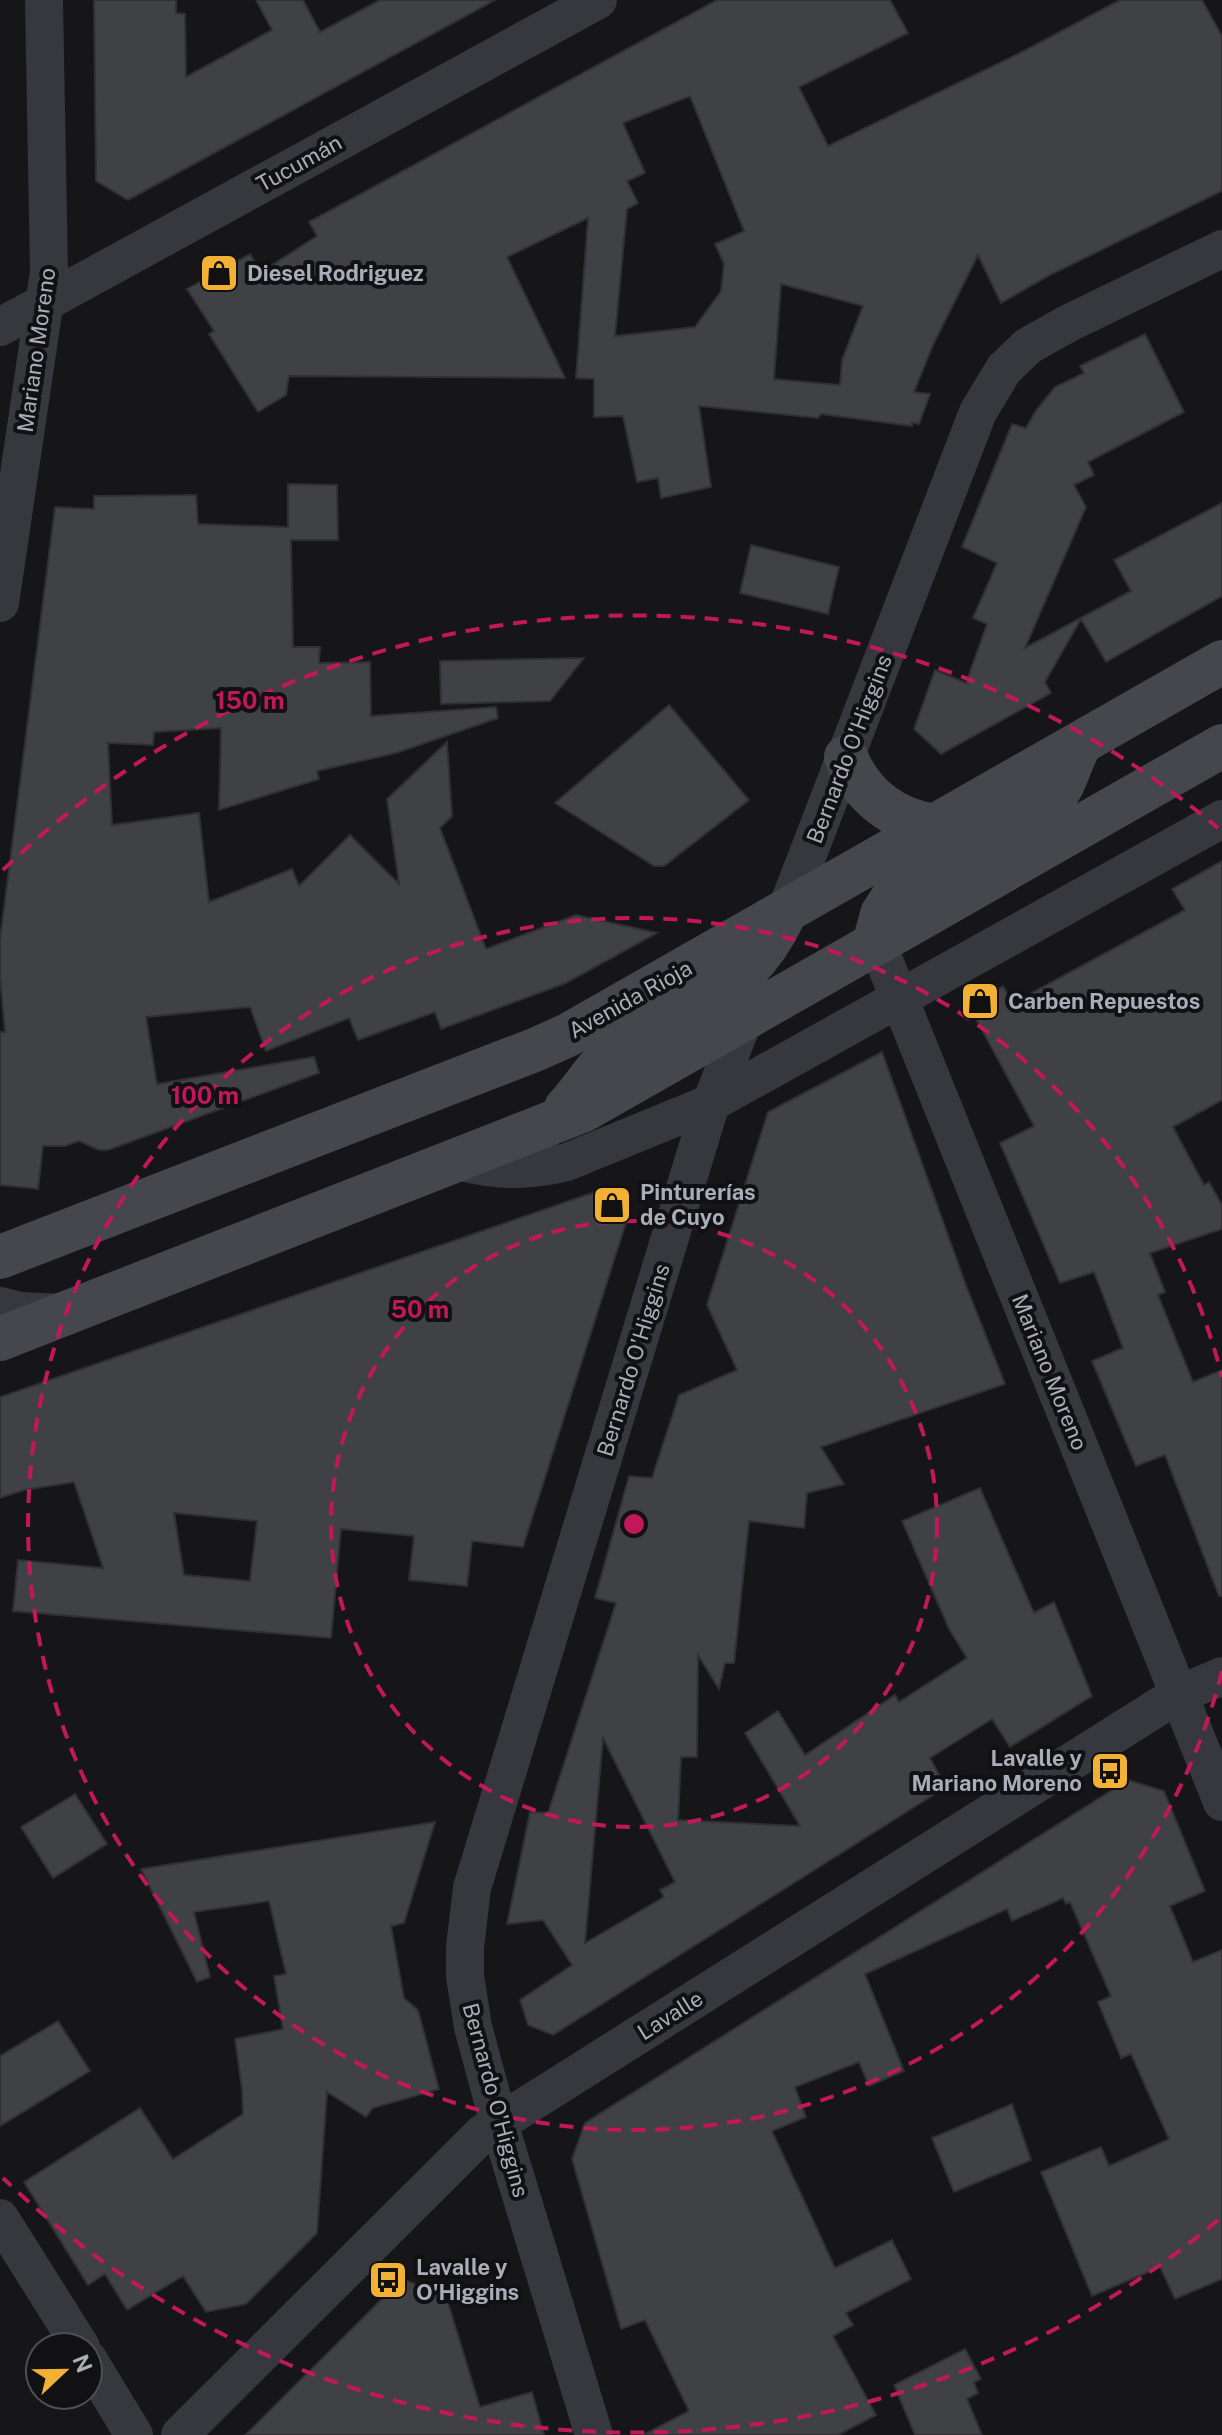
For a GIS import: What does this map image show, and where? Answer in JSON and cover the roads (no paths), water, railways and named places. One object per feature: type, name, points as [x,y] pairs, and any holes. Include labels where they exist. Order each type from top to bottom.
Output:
[{"type":"main road","name":"Avenida Rioja","points":[[0,1257],[537,1049],[786,912],[1222,662]]},
{"type":"main road","points":[[877,943],[882,914],[898,889],[1050,802],[1065,782],[1081,743]]},
{"type":"main road","points":[[0,1339],[584,1110],[1222,746]]},
{"type":"main road","points":[[846,757],[858,779],[881,805],[911,820],[936,826]]},
{"type":"main road","points":[[547,1126],[577,1097],[613,1054],[729,988],[757,960],[786,912]]},
{"type":"street","name":"Mariano Moreno","points":[[0,603],[49,272],[44,0]]},
{"type":"street","name":"Tucumán","points":[[0,327],[598,0]]},
{"type":"street","name":"Bernardo O'Higgins","points":[[594,2435],[499,2123],[468,2005],[465,1947],[472,1888],[711,1103],[978,412],[1004,369],[1028,346],[1222,249]]},
{"type":"street","points":[[457,1161],[500,1170],[552,1166],[711,1103],[1222,819]]},
{"type":"street","name":"Mariano Moreno","points":[[877,943],[1222,1802]]},
{"type":"street","points":[[0,1306],[36,1313],[68,1312]]},
{"type":"street","name":"Lavalle","points":[[180,2435],[483,2133],[1179,1695],[1222,1676]]},
{"type":"street","points":[[0,2218],[71,2331]]},
{"type":"street","points":[[104,2385],[134,2435]]},
{"type":"place","name":"Diesel Rodriguez","points":[[219,273]]},
{"type":"place","name":"Carben Repuestos","points":[[980,1001]]},
{"type":"place","name":"Pinturerías de Cuyo","points":[[612,1205]]},
{"type":"place","name":"Lavalle y Mariano Moreno","points":[[1110,1771]]},
{"type":"place","name":"Lavalle y O'Higgins","points":[[388,2280]]}]
